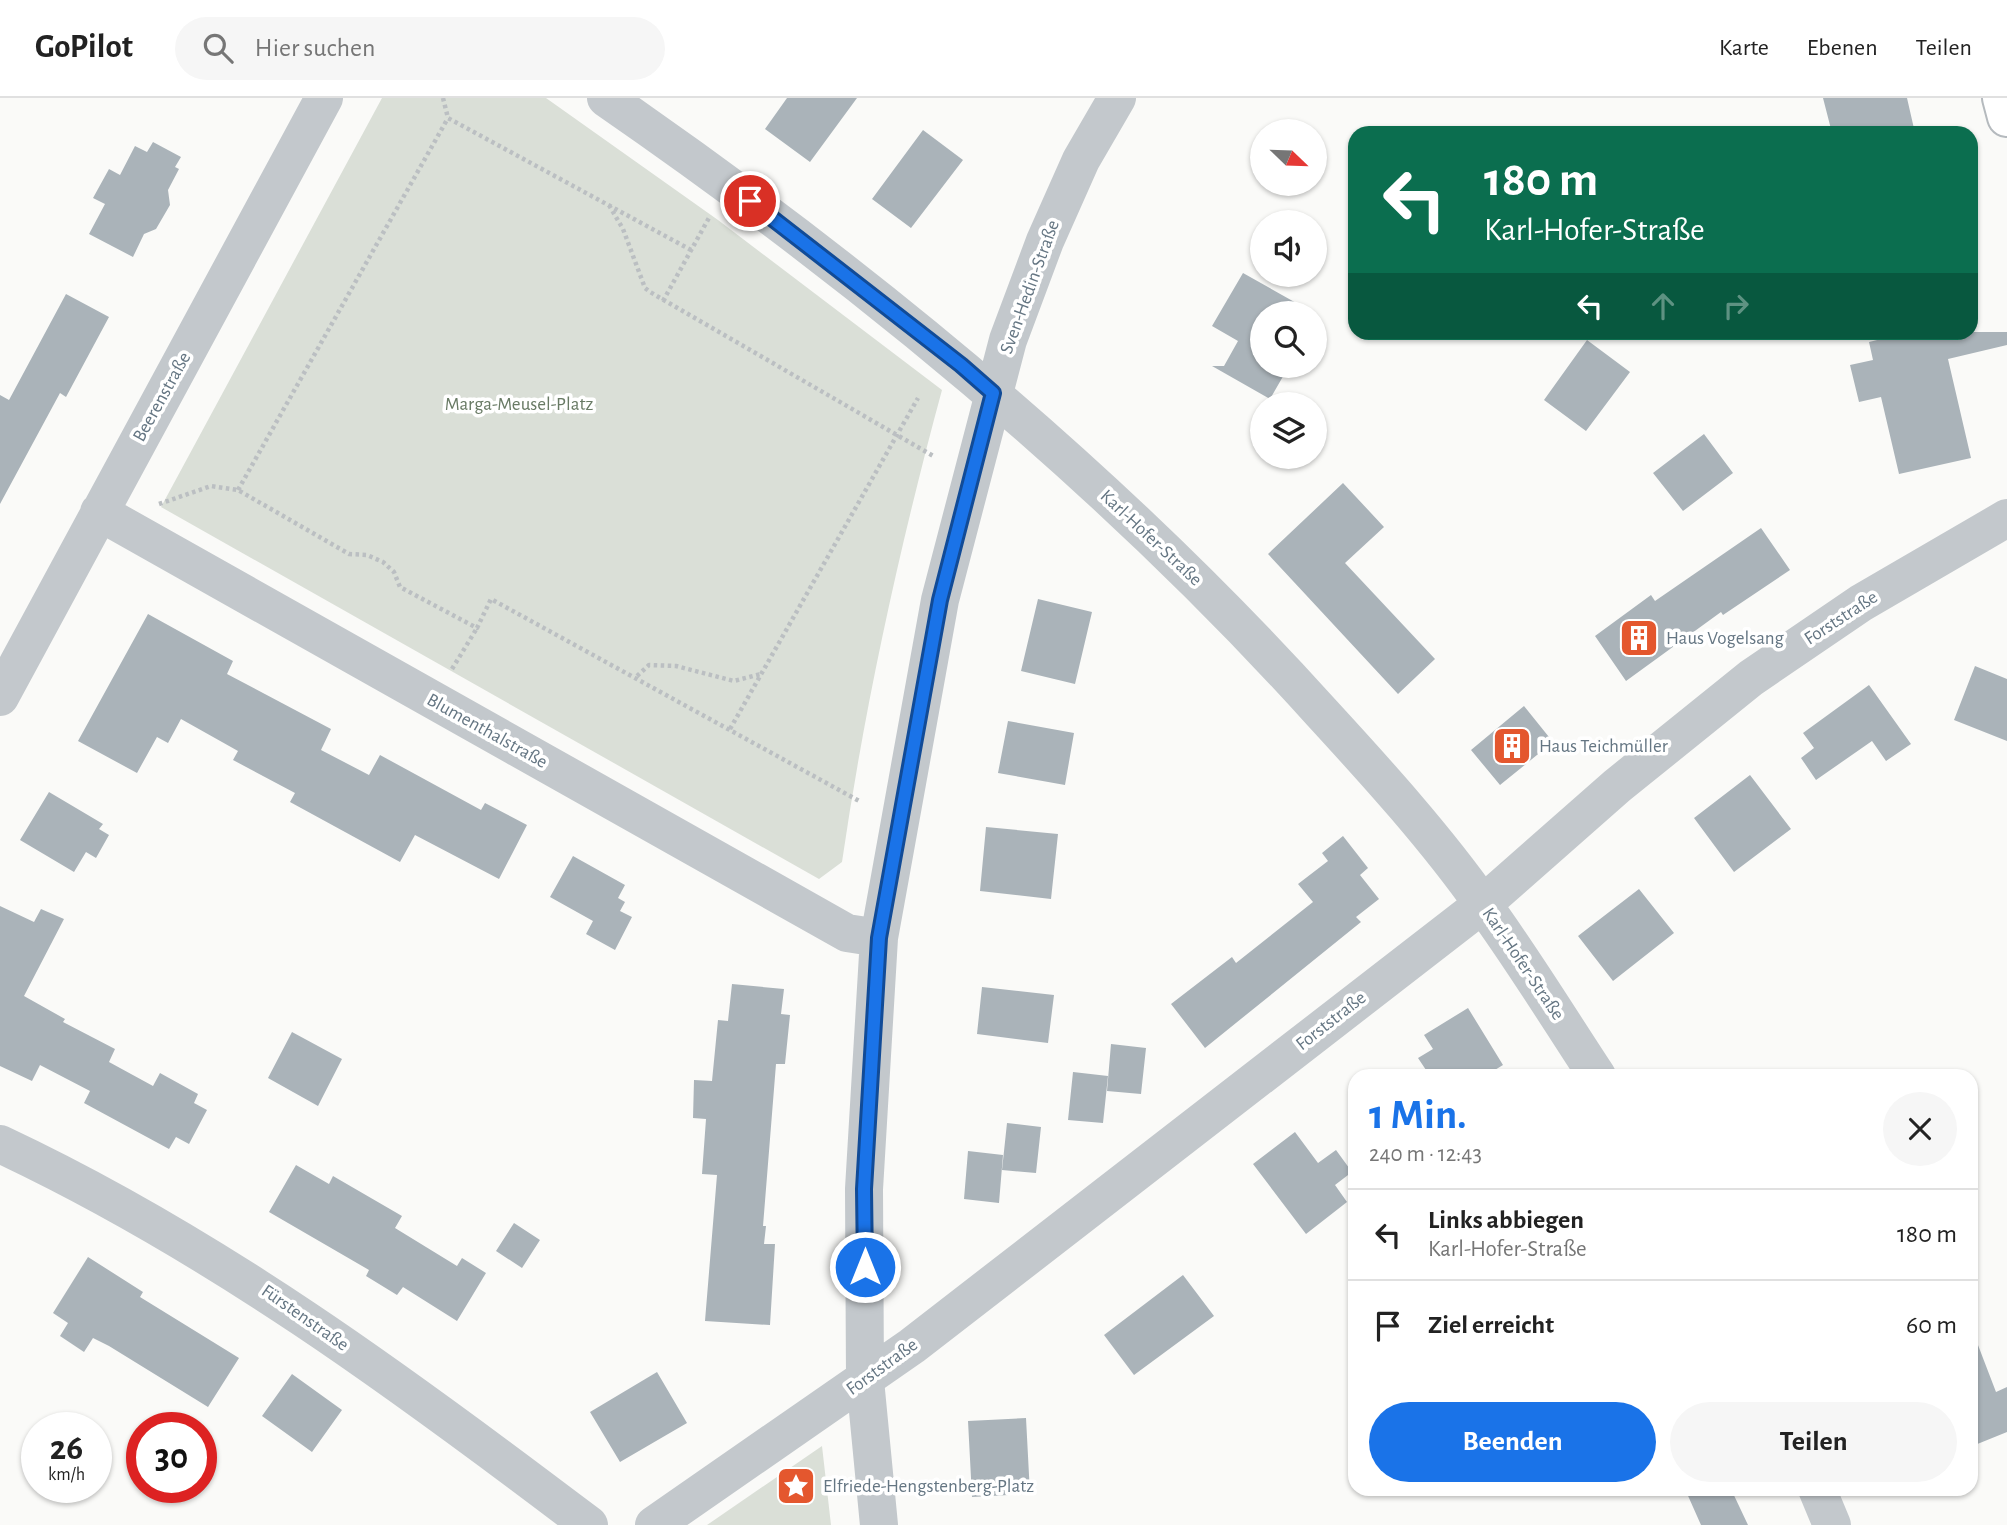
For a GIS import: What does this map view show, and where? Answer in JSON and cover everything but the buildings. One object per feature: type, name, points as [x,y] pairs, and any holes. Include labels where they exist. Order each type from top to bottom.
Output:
[{"type":"main road","points":[[2003,98],[2007,117]]},
{"type":"street","name":"Beerenstraße","points":[[0,697],[324,98]]},
{"type":"street","name":"Karl-Hofer-Straße","points":[[606,98],[729,185],[961,365],[1141,526],[1247,629],[1372,767],[1483,904],[1592,1069]]},
{"type":"street","name":"Sven-Hedin-Straße","points":[[879,1525],[865,1380],[864,1189],[879,938],[940,600],[1008,340],[1045,242],[1082,160],[1117,98]]},
{"type":"street","name":"Blumenthalstraße","points":[[99,512],[847,933],[879,938]]},
{"type":"street","name":"Forststraße","points":[[654,1525],[865,1380],[1483,904],[1618,786],[1751,678],[1861,603],[2007,519]]},
{"type":"street","name":"Fürstenstraße","points":[[0,1144],[81,1181],[262,1288],[447,1416],[589,1525]]},
{"type":"street","points":[[1820,1496],[1832,1525]]},
{"type":"path","points":[[238,490],[447,118],[443,98]]},
{"type":"path","points":[[447,118],[691,250]]},
{"type":"path","points":[[610,205],[623,229],[645,288],[663,301],[935,457]]},
{"type":"path","points":[[663,301],[716,206]]},
{"type":"path","points":[[730,729],[918,398]]},
{"type":"path","points":[[146,508],[211,486],[238,490],[349,554],[367,555],[383,562],[394,572],[400,587],[477,628]]},
{"type":"path","points":[[447,677],[491,599],[637,676],[861,802]]},
{"type":"path","points":[[637,676],[649,665],[677,666],[734,681],[762,674]]},
{"type":"green space","name":"Marga-Meusel-Platz","points":[[382,98],[546,98],[718,220],[942,390],[885,625],[861,743],[842,862],[819,879],[161,507]]},
{"type":"green space","name":"Elfriede-Hengstenberg-Platz","points":[[822,1446],[831,1525],[707,1525]]},
{"type":"place","name":"Haus Vogelsang","points":[[1639,638]]},
{"type":"place","name":"Haus Teichmüller","points":[[1512,746]]},
{"type":"place","name":"Elfriede-Hengstenberg-Platz","points":[[796,1486]]},
{"type":"route","points":[[750,201],[961,365],[993,393],[940,600],[879,938],[864,1189],[865,1267]]}]
